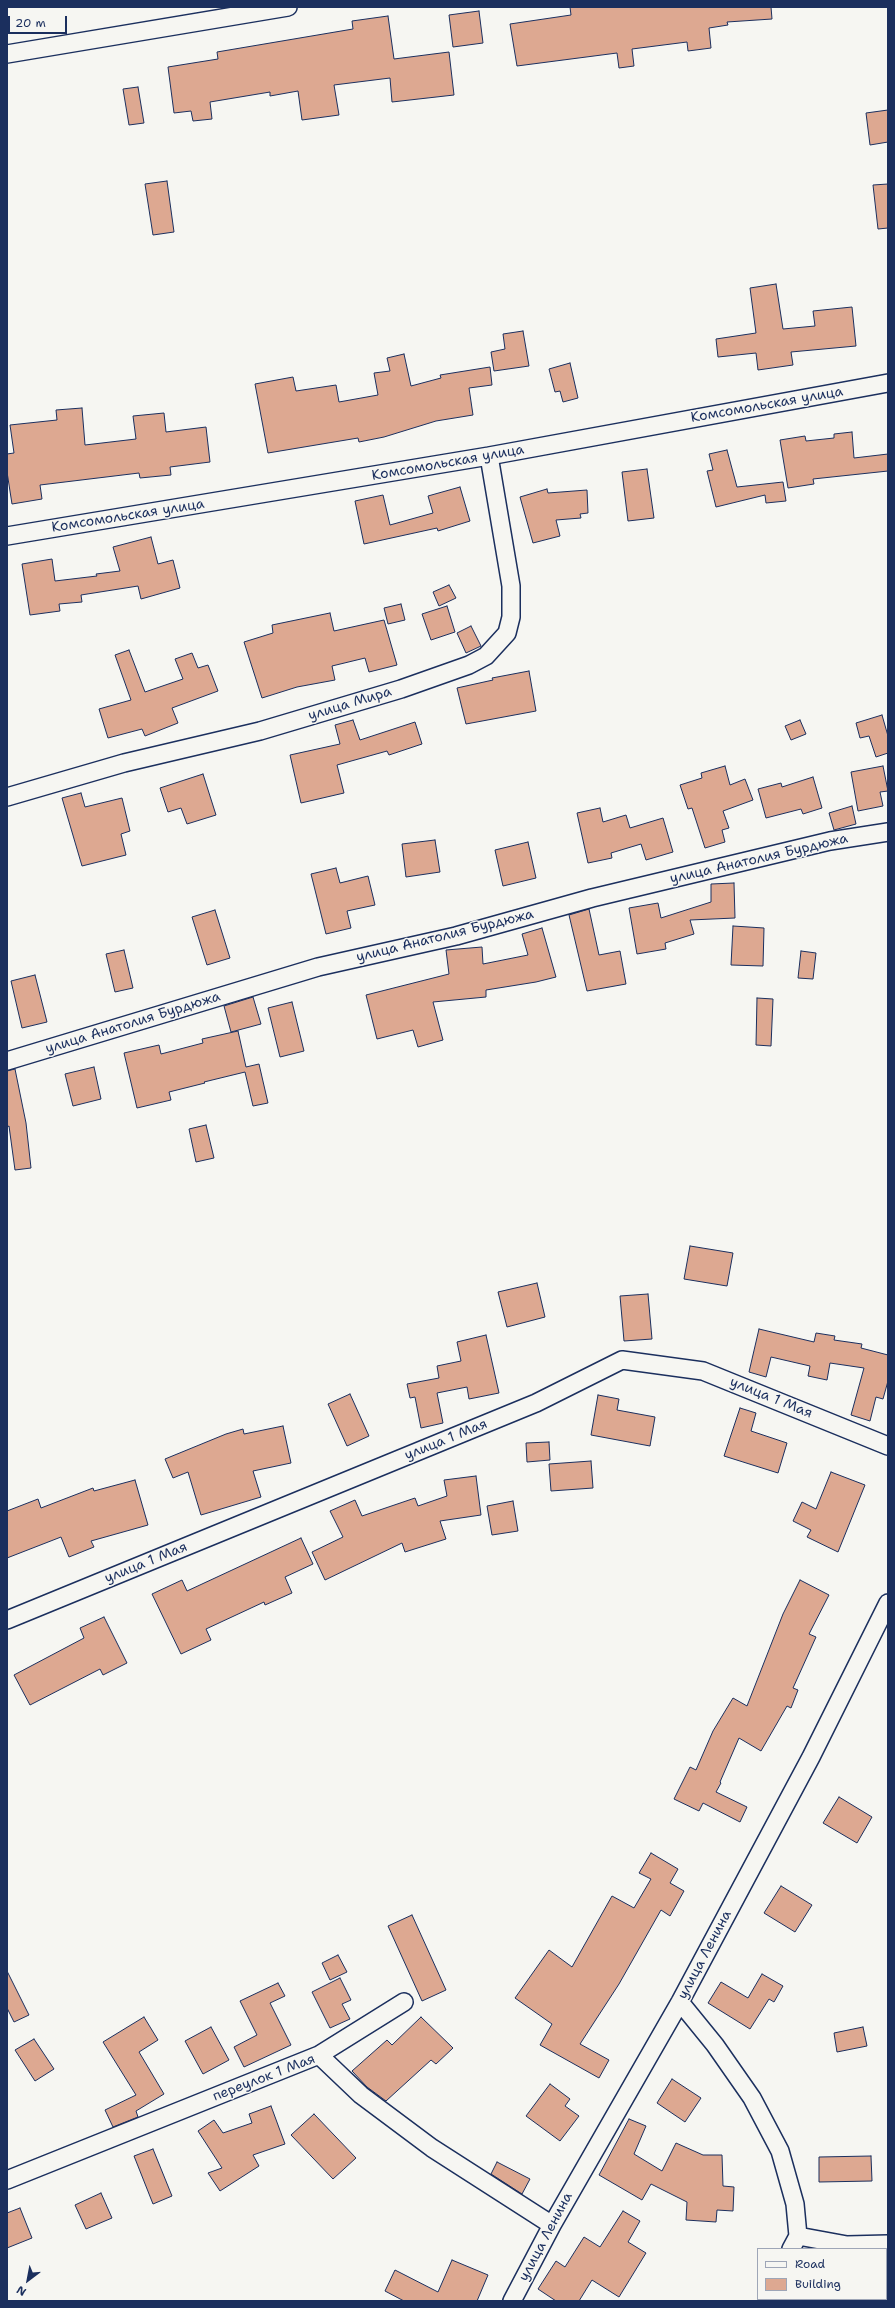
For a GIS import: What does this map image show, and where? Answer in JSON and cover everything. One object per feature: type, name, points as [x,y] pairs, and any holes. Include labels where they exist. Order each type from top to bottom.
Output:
[{"type":"street","points":[[7,54],[288,7]]},
{"type":"street","name":"Комсомольская улица","points":[[7,536],[489,456],[888,383]]},
{"type":"street","name":"улица Мира","points":[[7,797],[124,763],[260,731],[401,689],[469,665],[486,656],[507,633],[511,617],[511,586],[489,456]]},
{"type":"street","name":"улица Анатолия Бурдюжа","points":[[7,1061],[318,967],[456,936],[592,898],[799,849],[888,832]]},
{"type":"street","name":"улица 1 Мая","points":[[7,1620],[536,1404],[622,1360],[703,1371],[888,1446]]},
{"type":"street","name":"улица Ленина","points":[[512,2301],[552,2224],[680,2002],[811,1757],[888,1603]]},
{"type":"street","points":[[320,2055],[404,2002]]},
{"type":"street","points":[[680,2002],[715,2045],[752,2098],[780,2151],[794,2204],[794,2242],[847,2245],[888,2244]]},
{"type":"street","name":"переулок 1 Мая","points":[[7,2180],[320,2055],[361,2095],[432,2148],[552,2224]]},
{"type":"building","points":[[570,7],[771,7],[772,19],[727,22],[728,25],[709,28],[711,48],[688,51],[687,42],[632,49],[634,66],[619,68],[617,53],[517,66],[510,24],[571,15]]},
{"type":"building","points":[[479,11],[483,43],[453,47],[449,15]]},
{"type":"building","points":[[388,16],[394,59],[449,52],[454,95],[392,102],[390,78],[334,85],[339,115],[302,120],[298,91],[270,96],[270,92],[210,102],[212,119],[193,121],[191,111],[174,113],[168,67],[218,59],[217,52],[353,29],[352,21]]},
{"type":"building","points":[[138,87],[144,123],[129,125],[123,89]]},
{"type":"building","points":[[888,110],[888,142],[870,145],[866,113]]},
{"type":"building","points":[[167,181],[174,232],[153,235],[145,184]]},
{"type":"building","points":[[888,184],[888,228],[878,229],[873,185]]},
{"type":"building","points":[[776,284],[783,329],[815,326],[813,311],[852,307],[856,346],[791,352],[793,365],[758,370],[756,353],[718,357],[716,339],[756,333],[750,288]]},
{"type":"building","points":[[523,331],[529,366],[494,371],[491,352],[505,349],[503,334]]},
{"type":"building","points":[[404,354],[411,386],[441,378],[440,375],[490,367],[492,385],[469,388],[473,415],[436,421],[384,437],[359,442],[358,438],[268,453],[255,384],[293,377],[296,391],[336,385],[339,402],[378,395],[374,373],[390,371],[387,358]]},
{"type":"building","points":[[570,363],[578,398],[563,402],[560,391],[555,392],[549,369]]},
{"type":"building","points":[[82,408],[85,445],[136,439],[133,416],[164,413],[166,432],[206,427],[210,462],[170,467],[171,475],[140,478],[139,473],[40,485],[42,499],[12,504],[7,472],[7,454],[14,453],[10,425],[57,420],[56,410]]},
{"type":"building","points":[[852,432],[854,458],[888,454],[888,471],[813,479],[814,484],[788,488],[780,440],[805,436],[806,441],[834,438],[834,434]]},
{"type":"building","points":[[727,450],[737,487],[783,482],[786,501],[766,503],[765,495],[716,507],[707,471],[713,470],[709,454]]},
{"type":"building","points":[[647,469],[654,518],[628,521],[622,472]]},
{"type":"building","points":[[460,487],[470,521],[438,531],[437,528],[364,544],[355,501],[383,495],[390,525],[433,513],[428,496]]},
{"type":"building","points":[[547,489],[548,493],[587,490],[588,513],[580,514],[581,518],[556,520],[560,536],[533,543],[520,497]]},
{"type":"building","points":[[151,537],[158,564],[173,560],[180,588],[141,599],[138,586],[81,595],[82,602],[59,604],[60,611],[30,615],[22,564],[52,559],[55,581],[97,576],[96,574],[120,571],[113,547]]},
{"type":"building","points":[[449,585],[456,598],[439,606],[433,592]]},
{"type":"building","points":[[401,604],[405,620],[388,624],[384,608]]},
{"type":"building","points":[[447,606],[455,632],[431,640],[422,614]]},
{"type":"building","points":[[330,613],[334,631],[384,620],[397,665],[369,672],[365,658],[332,666],[335,680],[297,687],[262,698],[244,642],[273,633],[272,625]]},
{"type":"building","points":[[471,626],[481,646],[466,653],[457,633]]},
{"type":"building","points":[[129,650],[145,692],[183,679],[175,659],[192,653],[198,668],[208,665],[218,691],[172,708],[178,723],[145,736],[142,729],[108,738],[99,709],[131,700],[115,655]]},
{"type":"building","points":[[529,671],[536,711],[466,724],[457,688],[493,680],[492,678]]},
{"type":"building","points":[[882,715],[888,736],[888,753],[876,757],[869,736],[860,738],[856,723]]},
{"type":"building","points":[[353,720],[360,740],[415,722],[422,744],[389,755],[387,751],[337,765],[344,793],[301,803],[290,755],[340,744],[335,725]]},
{"type":"building","points":[[800,720],[806,734],[791,740],[785,726]]},
{"type":"building","points":[[725,766],[730,785],[745,779],[753,800],[723,811],[729,828],[722,830],[725,842],[705,848],[692,808],[688,809],[680,785],[702,778],[701,773]]},
{"type":"building","points":[[883,766],[888,791],[880,792],[883,806],[858,811],[851,772]]},
{"type":"building","points":[[203,774],[216,815],[187,824],[181,808],[168,812],[160,788]]},
{"type":"building","points":[[813,777],[822,808],[803,814],[801,809],[766,818],[758,789],[781,783],[782,787]]},
{"type":"building","points":[[81,793],[85,807],[122,798],[130,831],[121,834],[126,855],[82,866],[62,798]]},
{"type":"building","points":[[852,806],[856,824],[834,830],[829,813]]},
{"type":"building","points":[[600,808],[603,822],[626,815],[630,828],[663,818],[673,852],[646,860],[641,844],[611,853],[612,858],[588,863],[577,813]]},
{"type":"building","points":[[435,840],[440,872],[406,877],[402,844]]},
{"type":"building","points":[[528,842],[536,878],[503,886],[495,850]]},
{"type":"building","points":[[336,868],[340,883],[368,876],[375,905],[347,911],[351,928],[326,934],[311,874]]},
{"type":"building","points":[[734,883],[735,918],[690,920],[694,934],[665,943],[666,949],[637,954],[629,908],[658,903],[661,918],[711,902],[711,884]]},
{"type":"building","points":[[589,909],[599,955],[620,951],[626,984],[587,991],[569,915]]},
{"type":"building","points":[[215,910],[230,958],[207,965],[192,917]]},
{"type":"building","points":[[733,926],[764,928],[763,966],[731,965]]},
{"type":"building","points":[[542,928],[556,977],[536,982],[486,990],[486,997],[433,1002],[443,1040],[418,1047],[413,1030],[377,1039],[366,995],[449,974],[446,950],[482,947],[483,964],[528,955],[522,934]]},
{"type":"building","points":[[124,950],[133,988],[115,992],[106,954]]},
{"type":"building","points":[[801,951],[816,953],[813,979],[798,978]]},
{"type":"building","points":[[35,975],[47,1022],[22,1028],[11,981]]},
{"type":"building","points":[[253,997],[261,1024],[231,1032],[224,1006]]},
{"type":"building","points":[[757,998],[773,999],[771,1046],[756,1045]]},
{"type":"building","points":[[292,1002],[304,1051],[280,1057],[268,1008]]},
{"type":"building","points":[[238,1031],[246,1067],[259,1064],[268,1103],[253,1106],[245,1072],[169,1092],[171,1100],[137,1108],[124,1053],[159,1045],[161,1054],[203,1043],[202,1039]]},
{"type":"building","points":[[94,1067],[101,1099],[73,1106],[65,1074]]},
{"type":"building","points":[[15,1069],[26,1123],[31,1168],[15,1170],[9,1126],[7,1127],[7,1071]]},
{"type":"building","points":[[206,1125],[214,1158],[196,1162],[189,1129]]},
{"type":"building","points":[[690,1246],[733,1253],[727,1286],[684,1279]]},
{"type":"building","points":[[537,1283],[545,1317],[507,1327],[498,1292]]},
{"type":"building","points":[[648,1294],[652,1339],[624,1341],[620,1296]]},
{"type":"building","points":[[759,1329],[814,1342],[816,1333],[835,1336],[834,1340],[862,1344],[861,1348],[888,1355],[888,1381],[883,1399],[876,1397],[870,1421],[851,1415],[864,1368],[830,1363],[827,1380],[808,1376],[810,1366],[771,1357],[766,1377],[749,1372]]},
{"type":"building","points":[[486,1335],[499,1393],[469,1399],[467,1387],[437,1393],[443,1423],[421,1428],[415,1397],[410,1398],[407,1384],[439,1378],[437,1366],[461,1361],[457,1342]]},
{"type":"building","points":[[350,1394],[369,1436],[347,1446],[328,1404]]},
{"type":"building","points":[[598,1395],[619,1399],[617,1410],[655,1417],[650,1446],[591,1435]]},
{"type":"building","points":[[740,1408],[756,1413],[751,1431],[787,1443],[778,1473],[724,1456]]},
{"type":"building","points":[[283,1426],[291,1463],[253,1471],[261,1497],[201,1515],[188,1472],[173,1478],[165,1459],[226,1434],[243,1429],[244,1434]]},
{"type":"building","points":[[549,1442],[550,1460],[527,1462],[526,1443]]},
{"type":"building","points":[[591,1461],[593,1488],[551,1491],[549,1464]]},
{"type":"building","points":[[831,1472],[865,1485],[838,1552],[807,1537],[811,1530],[793,1521],[802,1502],[816,1509]]},
{"type":"building","points":[[476,1476],[481,1515],[440,1521],[446,1539],[405,1552],[402,1543],[325,1580],[312,1552],[343,1537],[330,1511],[355,1500],[362,1516],[415,1498],[418,1506],[447,1496],[444,1480]]},
{"type":"building","points":[[135,1480],[148,1525],[91,1541],[94,1547],[69,1557],[61,1537],[7,1558],[7,1511],[38,1499],[41,1508],[93,1488],[94,1491]]},
{"type":"building","points":[[513,1501],[518,1531],[492,1535],[487,1506]]},
{"type":"building","points":[[301,1538],[313,1564],[285,1577],[292,1593],[265,1605],[264,1602],[206,1629],[211,1640],[181,1654],[152,1594],[182,1580],[187,1591]]},
{"type":"building","points":[[800,1580],[829,1595],[809,1634],[816,1637],[793,1688],[798,1690],[791,1708],[787,1706],[761,1751],[739,1738],[716,1792],[747,1807],[740,1822],[703,1803],[699,1811],[674,1799],[690,1767],[696,1770],[713,1731],[733,1698],[747,1706],[783,1614]]},
{"type":"building","points":[[104,1617],[127,1663],[103,1675],[100,1669],[30,1705],[14,1675],[84,1638],[80,1628]]},
{"type":"building","points":[[839,1797],[872,1817],[857,1843],[823,1823]]},
{"type":"building","points":[[651,1853],[678,1869],[670,1883],[684,1891],[670,1916],[661,1910],[619,1984],[580,2044],[609,2060],[599,2078],[540,2045],[552,2024],[515,1998],[549,1950],[572,1967],[612,1896],[634,1908],[651,1879],[639,1873]]},
{"type":"building","points":[[781,1886],[812,1905],[795,1932],[764,1913]]},
{"type":"building","points":[[412,1915],[446,1990],[422,2001],[388,1926]]},
{"type":"building","points":[[338,1955],[347,1972],[330,1980],[322,1963]]},
{"type":"building","points":[[7,1971],[29,2015],[14,2022],[7,2008]]},
{"type":"building","points":[[762,1974],[783,1986],[774,2002],[769,1999],[750,2029],[708,2003],[721,1982],[748,1998]]},
{"type":"building","points":[[340,1978],[351,2000],[342,2004],[350,2019],[330,2028],[312,1992]]},
{"type":"building","points":[[278,1983],[285,1996],[270,2003],[291,2045],[244,2067],[234,2047],[257,2035],[240,2001]]},
{"type":"building","points":[[144,2017],[158,2040],[139,2052],[164,2094],[136,2111],[138,2117],[113,2127],[105,2110],[136,2095],[103,2042]]},
{"type":"building","points":[[421,2017],[453,2048],[436,2064],[431,2060],[386,2101],[367,2087],[352,2071],[387,2040],[392,2045]]},
{"type":"building","points":[[211,2027],[229,2060],[203,2074],[185,2041]]},
{"type":"building","points":[[863,2027],[867,2046],[837,2052],[834,2033]]},
{"type":"building","points":[[34,2039],[54,2069],[35,2081],[15,2050]]},
{"type":"building","points":[[672,2079],[701,2098],[685,2122],[657,2103]]},
{"type":"building","points":[[550,2084],[570,2099],[565,2106],[579,2116],[560,2141],[526,2116]]},
{"type":"building","points":[[271,2106],[285,2144],[253,2155],[259,2166],[220,2191],[208,2173],[222,2168],[198,2131],[214,2120],[223,2133],[252,2123],[249,2114]]},
{"type":"building","points":[[314,2114],[356,2158],[333,2179],[291,2135]]},
{"type":"building","points":[[629,2119],[646,2126],[634,2154],[662,2171],[676,2143],[703,2155],[722,2155],[723,2186],[734,2187],[733,2211],[717,2210],[716,2222],[686,2220],[687,2202],[651,2184],[642,2200],[599,2175]]},
{"type":"building","points":[[153,2149],[172,2196],[153,2204],[134,2156]]},
{"type":"building","points":[[871,2156],[872,2181],[819,2182],[819,2157]]},
{"type":"building","points":[[497,2162],[530,2179],[522,2194],[491,2174]]},
{"type":"building","points":[[101,2193],[112,2218],[86,2229],[75,2205]]},
{"type":"building","points":[[20,2208],[32,2238],[7,2248],[7,2213]]},
{"type":"building","points":[[623,2211],[640,2221],[628,2242],[646,2253],[619,2297],[592,2280],[579,2301],[556,2301],[538,2289],[556,2261],[565,2267],[584,2237],[600,2247]]},
{"type":"building","points":[[452,2260],[488,2275],[477,2301],[404,2301],[385,2291],[395,2270],[438,2292]]}]
